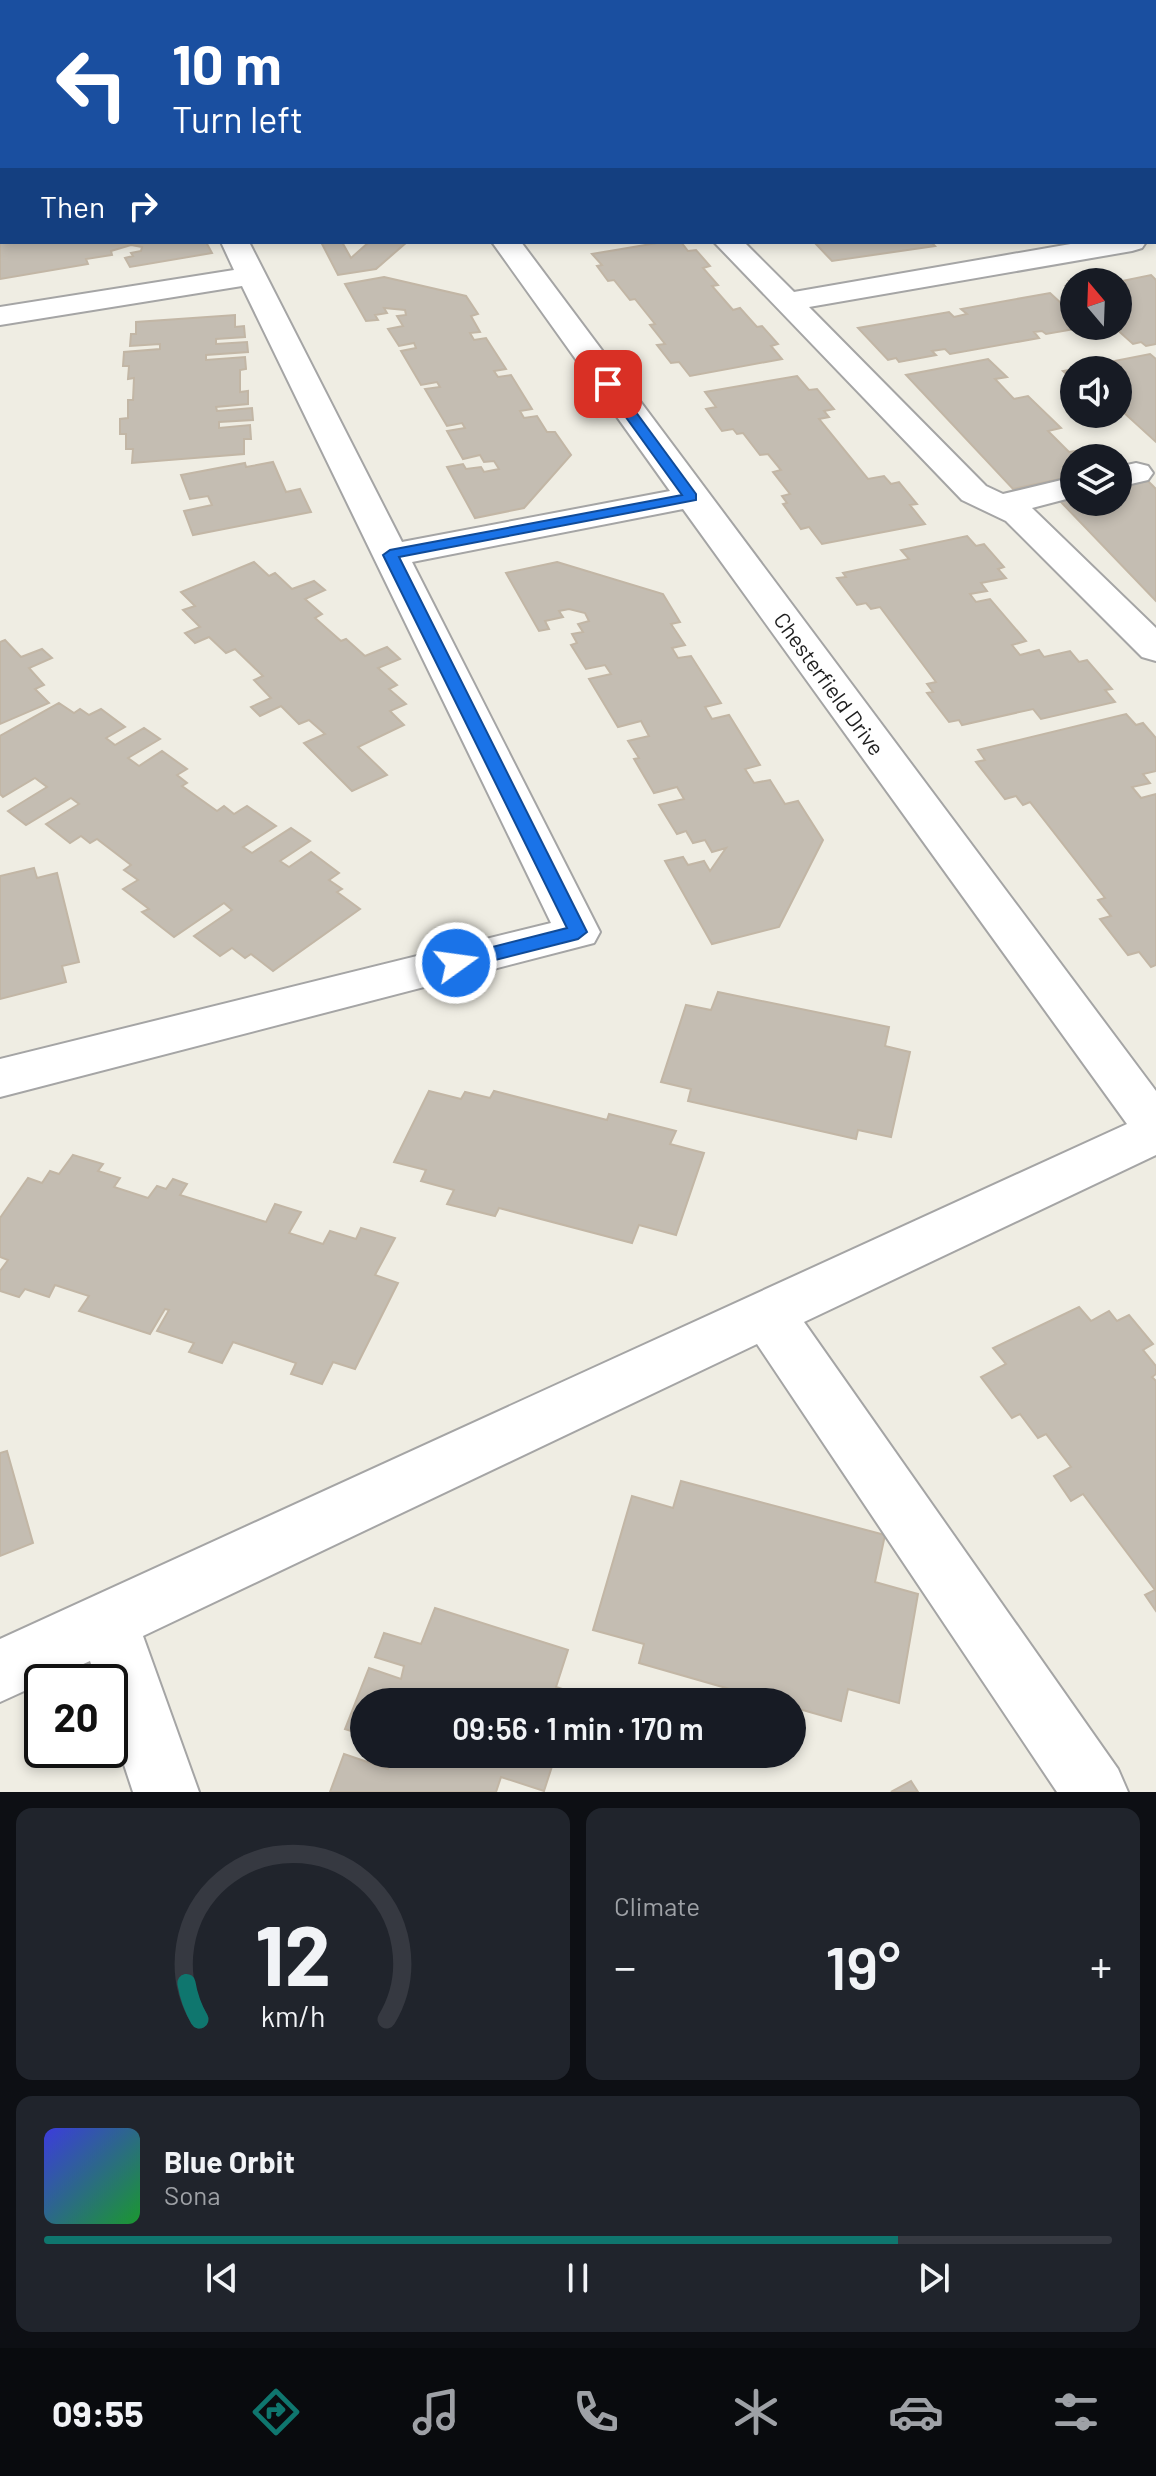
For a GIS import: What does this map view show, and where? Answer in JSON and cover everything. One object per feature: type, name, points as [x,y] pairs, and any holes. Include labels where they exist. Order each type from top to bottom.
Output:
[{"type":"street","name":"Chesterfield Drive","points":[[507,244],[1120,1082],[1156,1123]]},
{"type":"street","points":[[730,244],[974,493],[1018,514],[1156,649]]},
{"type":"street","points":[[787,302],[1120,244]]},
{"type":"street","points":[[0,316],[243,259],[578,932],[0,1078]]},
{"type":"street","points":[[1000,505],[1060,490]]},
{"type":"street","points":[[390,555],[691,497]]},
{"type":"street","points":[[0,1671],[1156,1133]]},
{"type":"street","points":[[767,1314],[1095,1792]]},
{"type":"street","points":[[107,1621],[166,1792]]},
{"type":"building","points":[[0,244],[207,244],[212,253],[130,267],[125,258],[141,251],[142,247],[131,245],[111,251],[112,255],[86,259],[88,264],[0,279]]},
{"type":"building","points":[[322,244],[343,244],[351,258],[367,244],[405,244],[376,269],[338,275]]},
{"type":"building","points":[[651,244],[683,244],[688,251],[696,250],[710,266],[703,268],[718,285],[712,286],[733,310],[740,308],[757,327],[762,326],[778,344],[771,346],[782,359],[690,376],[679,362],[671,363],[657,345],[665,344],[650,325],[655,324],[635,299],[630,300],[614,280],[608,281],[597,266],[602,265],[592,254]]},
{"type":"building","points":[[816,244],[935,246],[832,261]]},
{"type":"building","points":[[1151,275],[1156,280],[1156,344],[1146,346],[1129,340],[1132,340],[1132,279]]},
{"type":"building","points":[[384,277],[466,296],[478,314],[471,316],[480,332],[470,333],[474,340],[486,338],[506,369],[494,371],[498,377],[511,375],[532,409],[520,411],[524,418],[537,416],[547,432],[555,432],[571,455],[524,508],[475,518],[447,467],[463,464],[466,469],[481,467],[484,472],[499,469],[494,461],[484,462],[480,455],[463,459],[447,431],[465,428],[462,423],[447,426],[425,389],[440,387],[437,382],[421,385],[401,351],[416,348],[414,343],[399,346],[388,329],[403,326],[397,316],[406,315],[405,310],[384,308],[387,313],[375,315],[378,320],[366,321],[345,284]]},
{"type":"building","points":[[1050,293],[1060,302],[1060,332],[1034,332],[1039,338],[950,354],[945,349],[932,351],[936,355],[899,362],[896,358],[888,360],[858,328],[949,312],[954,317],[967,314],[961,309]]},
{"type":"building","points":[[235,315],[235,327],[244,326],[245,337],[216,339],[216,344],[247,342],[248,352],[206,355],[206,360],[245,357],[246,369],[240,370],[240,392],[248,391],[248,404],[216,407],[217,411],[252,408],[253,420],[219,422],[219,428],[250,425],[251,439],[244,439],[244,454],[132,463],[133,449],[126,449],[126,434],[120,434],[120,419],[128,418],[128,400],[133,400],[134,378],[128,379],[129,366],[123,366],[124,352],[160,349],[160,344],[130,346],[131,334],[136,334],[136,322]]},
{"type":"building","points":[[1150,354],[1156,359],[1156,442],[1132,420],[1132,358]]},
{"type":"building","points":[[988,359],[1007,377],[995,379],[1014,399],[1028,396],[1061,428],[1048,431],[1061,444],[1060,479],[1013,489],[906,375]]},
{"type":"building","points":[[797,376],[809,390],[817,389],[834,409],[824,411],[829,417],[819,419],[868,479],[884,476],[891,484],[899,482],[917,504],[910,505],[925,524],[822,544],[809,527],[801,529],[783,504],[787,503],[782,496],[790,494],[773,472],[781,470],[768,454],[760,455],[743,433],[737,434],[733,429],[722,431],[706,409],[716,407],[705,392]]},
{"type":"building","points":[[273,462],[286,492],[300,489],[311,512],[193,535],[184,511],[212,505],[208,496],[190,499],[181,475],[245,463],[246,467]]},
{"type":"building","points":[[1148,481],[1156,489],[1156,601],[1074,516],[1132,516],[1132,484]]},
{"type":"building","points":[[967,536],[976,546],[984,544],[1004,567],[998,569],[1006,578],[981,583],[987,591],[970,594],[976,602],[990,599],[1026,641],[1012,645],[1020,655],[1039,650],[1044,657],[1070,651],[1079,662],[1087,660],[1112,689],[1105,690],[1115,702],[1041,719],[1033,709],[962,725],[959,720],[949,722],[927,693],[933,692],[927,684],[936,682],[880,607],[871,609],[866,603],[857,605],[837,578],[846,577],[843,573],[909,559],[901,550]]},
{"type":"building","points":[[254,562],[269,576],[275,573],[292,589],[314,581],[325,590],[305,599],[322,614],[315,618],[341,641],[346,639],[365,656],[387,647],[400,659],[378,668],[397,685],[389,689],[406,704],[390,711],[404,725],[358,747],[387,775],[352,791],[304,743],[325,734],[309,720],[299,724],[281,706],[260,716],[251,707],[271,698],[254,680],[263,676],[235,649],[226,653],[209,637],[195,643],[185,633],[200,627],[183,610],[195,606],[181,592]]},
{"type":"building","points":[[557,562],[663,594],[680,622],[671,624],[685,645],[672,648],[678,658],[691,656],[721,703],[705,707],[712,719],[729,715],[760,765],[745,769],[754,783],[770,780],[785,804],[798,801],[823,840],[779,927],[712,944],[665,861],[683,857],[688,865],[704,861],[710,871],[726,848],[712,852],[705,840],[693,843],[686,831],[677,834],[659,805],[684,799],[677,787],[654,793],[634,759],[639,758],[628,741],[649,736],[641,721],[618,727],[589,679],[611,674],[605,665],[586,669],[571,645],[577,643],[572,634],[583,632],[578,624],[589,621],[585,613],[569,609],[559,611],[563,617],[545,621],[549,629],[539,631],[506,573]]},
{"type":"building","points":[[5,640],[21,657],[42,649],[52,658],[29,668],[44,685],[35,689],[49,703],[0,724],[0,642]]},
{"type":"building","points":[[59,703],[74,713],[80,709],[89,715],[101,709],[125,727],[106,738],[115,745],[144,728],[160,739],[128,758],[139,766],[162,751],[187,769],[177,775],[187,783],[182,786],[217,811],[224,806],[234,814],[247,806],[276,826],[243,847],[252,853],[291,828],[310,841],[280,861],[289,867],[311,852],[339,873],[329,880],[342,889],[337,892],[360,909],[273,971],[251,954],[245,958],[232,948],[220,956],[194,936],[232,910],[224,903],[174,937],[142,912],[149,909],[123,889],[138,880],[124,870],[131,865],[97,839],[90,843],[81,836],[70,843],[46,824],[79,804],[71,798],[26,825],[8,811],[47,787],[35,778],[3,797],[0,794],[0,736]]},
{"type":"building","points":[[1126,714],[1136,725],[1143,723],[1156,738],[1156,771],[1143,774],[1150,783],[1132,787],[1141,798],[1156,794],[1156,965],[1151,967],[1139,952],[1128,955],[1100,919],[1111,916],[1098,900],[1105,898],[1030,802],[1023,805],[1016,796],[1005,799],[976,762],[985,760],[978,750]]},
{"type":"building","points":[[34,868],[37,878],[57,873],[79,962],[62,966],[66,982],[0,999],[0,876]]},
{"type":"building","points":[[718,992],[889,1027],[885,1046],[910,1052],[891,1137],[858,1130],[856,1139],[688,1101],[691,1089],[661,1082],[686,1005],[711,1010]]},
{"type":"building","points":[[429,1091],[461,1099],[465,1092],[490,1098],[494,1091],[607,1120],[609,1114],[676,1131],[670,1144],[704,1153],[676,1235],[639,1225],[632,1243],[499,1208],[495,1216],[447,1204],[454,1190],[421,1181],[426,1170],[394,1162]]},
{"type":"building","points":[[73,1155],[103,1164],[98,1171],[120,1178],[114,1187],[148,1198],[157,1186],[166,1189],[173,1179],[187,1184],[180,1195],[266,1222],[275,1204],[301,1212],[289,1233],[323,1244],[330,1231],[356,1239],[361,1228],[395,1238],[375,1275],[398,1283],[355,1369],[333,1362],[322,1384],[291,1374],[296,1363],[233,1342],[222,1363],[189,1352],[194,1343],[157,1331],[169,1310],[165,1309],[150,1334],[79,1311],[89,1296],[55,1285],[49,1297],[25,1289],[19,1297],[0,1291],[0,1271],[8,1260],[0,1257],[0,1218],[28,1178],[42,1183],[50,1171],[59,1174]]},
{"type":"building","points":[[1079,1307],[1091,1321],[1109,1311],[1117,1321],[1129,1315],[1153,1344],[1143,1350],[1156,1366],[1156,1374],[1152,1377],[1156,1381],[1156,1611],[1145,1595],[1155,1590],[1083,1494],[1071,1501],[1054,1476],[1071,1467],[1046,1434],[1038,1438],[1020,1414],[1012,1418],[981,1377],[1006,1364],[993,1348]]},
{"type":"building","points":[[7,1451],[33,1543],[0,1556],[0,1453]]},
{"type":"building","points":[[681,1481],[885,1535],[875,1582],[918,1594],[899,1703],[848,1689],[841,1721],[806,1711],[806,1688],[726,1688],[639,1663],[644,1644],[593,1630],[632,1496],[673,1508]]},
{"type":"building","points":[[435,1608],[568,1650],[556,1687],[559,1688],[361,1688],[369,1668],[401,1679],[404,1666],[375,1657],[384,1633],[421,1644]]},
{"type":"building","points":[[344,1754],[350,1756],[350,1768],[551,1768],[544,1791],[501,1777],[496,1792],[330,1792]]},
{"type":"building","points":[[911,1781],[918,1792],[891,1792]]},
{"type":"route","points":[[456,963],[578,932],[390,555],[691,497],[608,384]]}]
